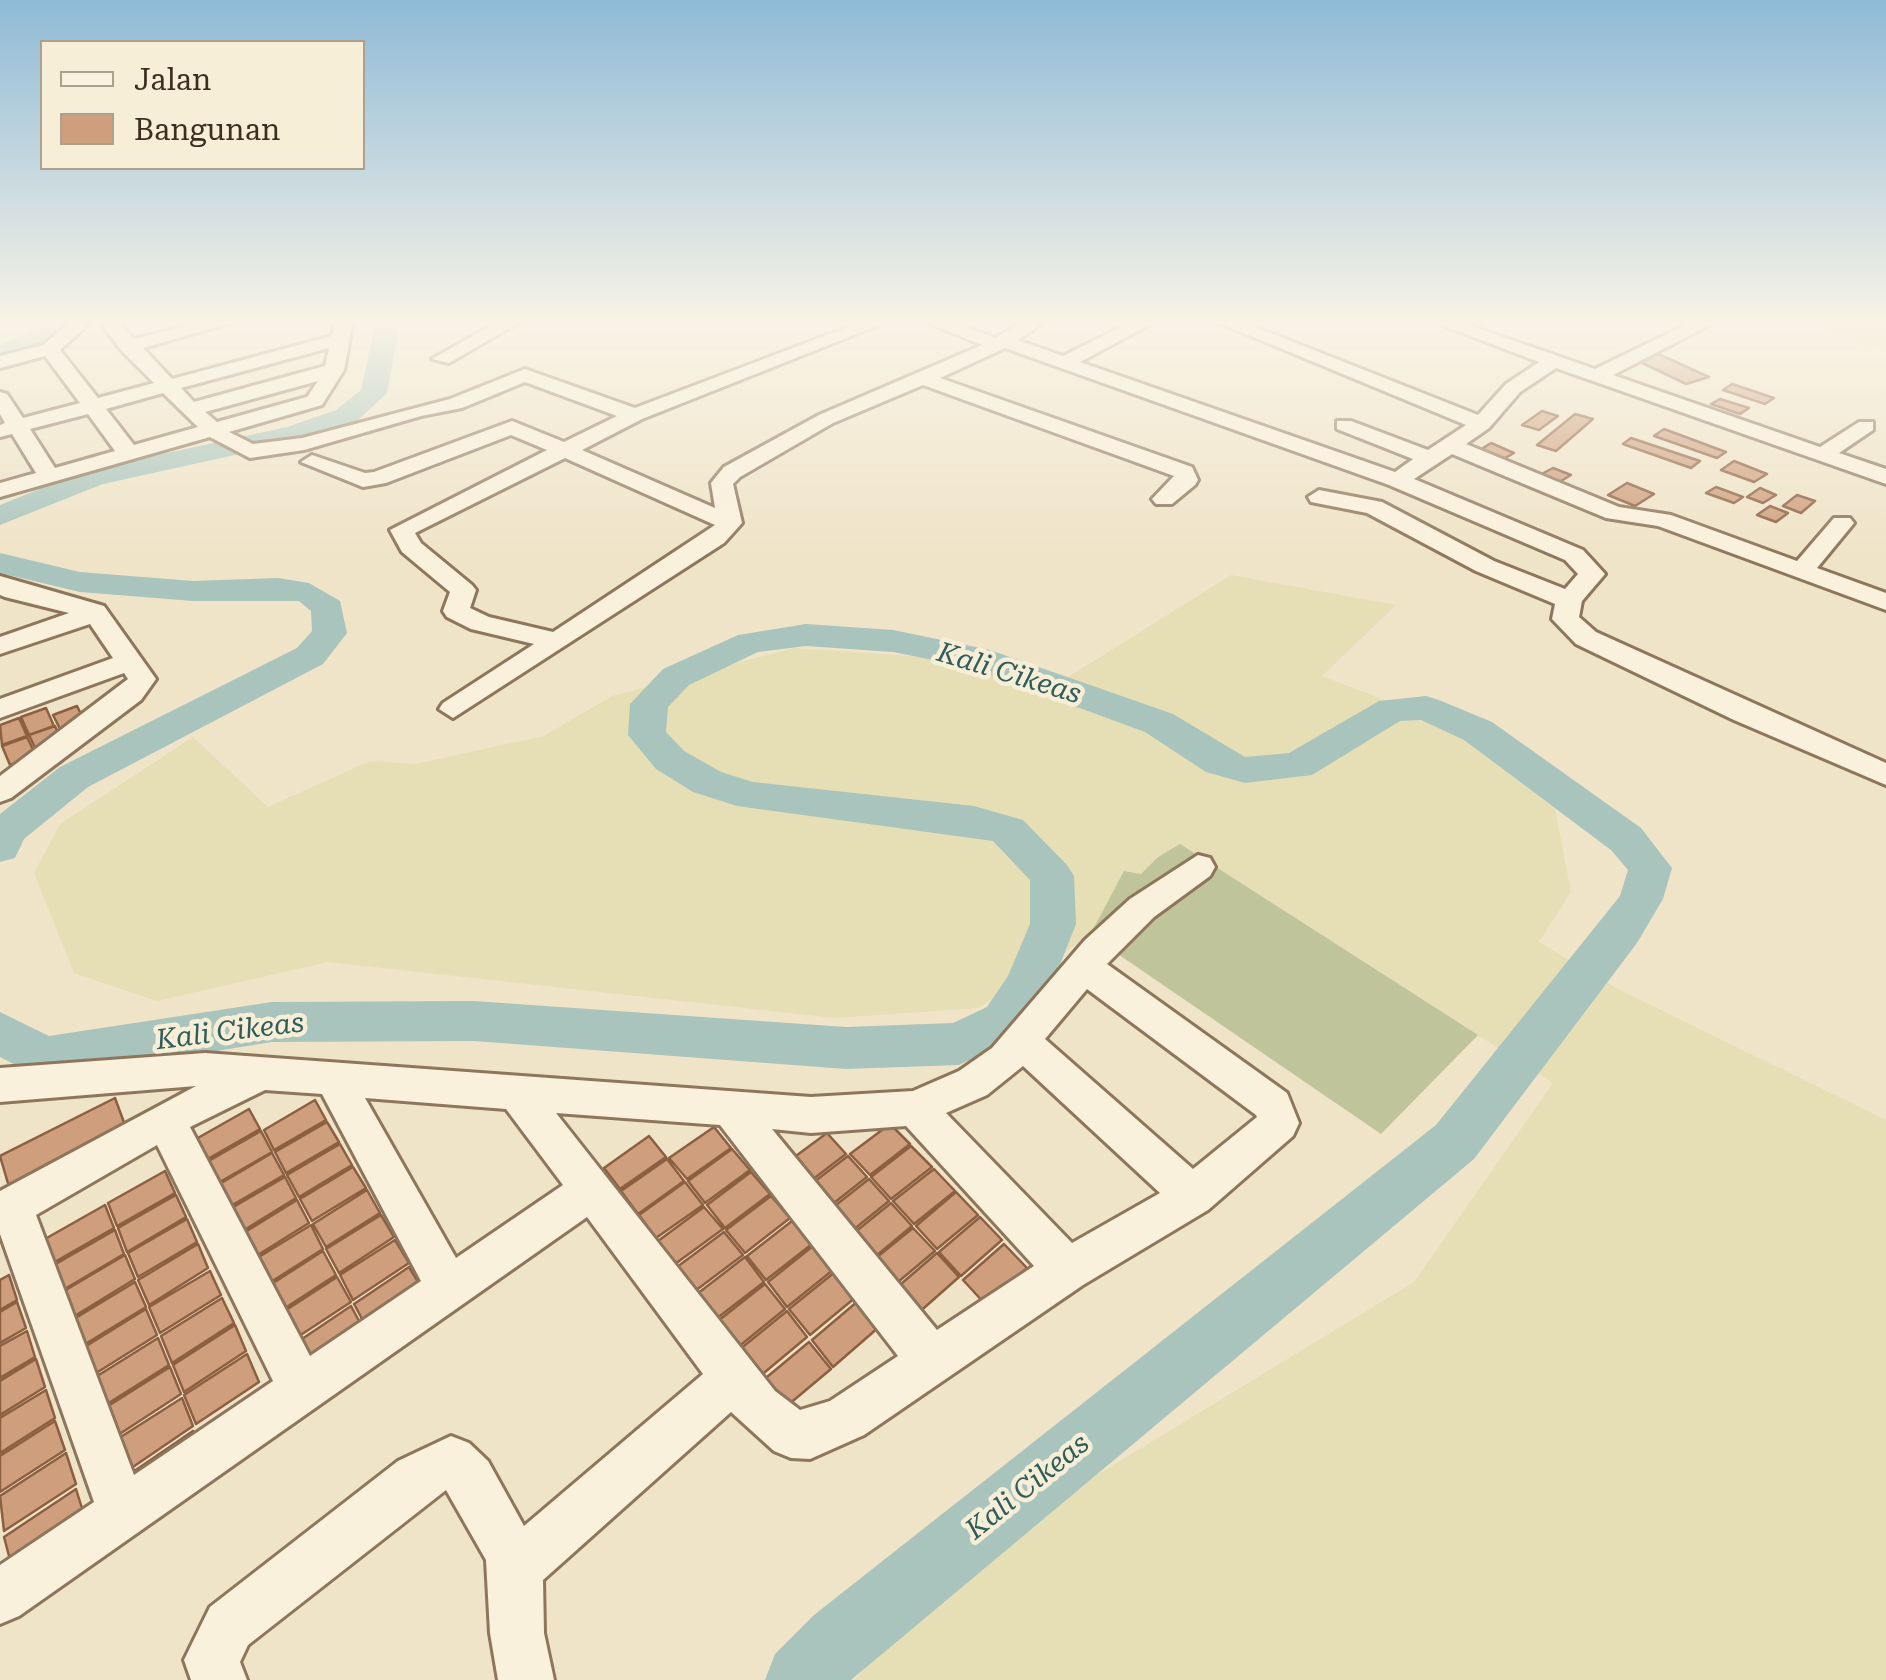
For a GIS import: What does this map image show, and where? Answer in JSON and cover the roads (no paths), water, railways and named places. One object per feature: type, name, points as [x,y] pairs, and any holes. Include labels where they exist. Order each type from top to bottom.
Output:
[{"type":"street","points":[[0,399],[7,429],[48,474]]},
{"type":"street","points":[[89,399],[129,454]]},
{"type":"street","points":[[7,429],[110,399]]},
{"type":"street","points":[[179,399],[227,439],[260,451],[304,444],[468,399]]},
{"type":"street","points":[[190,410],[228,399]]},
{"type":"street","points":[[0,490],[129,454],[227,439],[316,399]]},
{"type":"street","points":[[592,399],[635,415]]},
{"type":"street","points":[[557,641],[480,623],[456,611],[463,590],[411,546],[402,530],[635,415],[675,399]]},
{"type":"street","points":[[730,523],[722,483],[732,472],[767,449],[871,399]]},
{"type":"street","points":[[984,399],[1184,472],[1187,480],[1164,499]]},
{"type":"street","points":[[1170,399],[1397,480],[1574,555],[1592,574]]},
{"type":"street","points":[[1420,399],[1482,424]]},
{"type":"street","points":[[1397,480],[1482,424],[1502,399]]},
{"type":"street","points":[[1670,399],[1886,477]]},
{"type":"street","points":[[1344,425],[1429,458]]},
{"type":"street","points":[[1822,455],[1866,426]]},
{"type":"street","points":[[312,462],[363,480],[512,427],[730,523]]},
{"type":"street","points":[[371,443],[418,463]]},
{"type":"street","points":[[1450,445],[1614,513],[1663,520],[1886,602]]},
{"type":"street","points":[[1319,498],[1358,501],[1374,507],[1484,566],[1569,600]]},
{"type":"street","points":[[453,709],[696,553],[730,523]]},
{"type":"street","points":[[1800,571],[1842,524]]},
{"type":"street","points":[[1581,535],[1606,560],[1569,600],[1566,619],[1586,638],[1744,714],[1886,775]]},
{"type":"street","points":[[0,584],[95,613],[130,661],[142,685],[14,774],[0,791]]},
{"type":"street","points":[[0,646],[95,613]]},
{"type":"street","points":[[0,709],[130,661]]},
{"type":"street","points":[[0,1085],[204,1069],[811,1115],[916,1108],[973,1083],[1022,1042],[1084,968],[1142,908],[1198,867]]},
{"type":"street","points":[[516,1090],[590,1192],[773,1424],[791,1434],[810,1435],[847,1418],[1067,1270],[1193,1196],[1273,1133],[1279,1115],[1273,1105],[1084,968]]},
{"type":"street","points":[[1022,1042],[1193,1196]]},
{"type":"street","points":[[123,1512],[6,1210],[165,1120],[266,1071]]},
{"type":"street","points":[[334,1080],[449,1289]]},
{"type":"street","points":[[916,1108],[1067,1270]]},
{"type":"street","points":[[732,1110],[930,1359]]},
{"type":"street","points":[[165,1120],[302,1389]]},
{"type":"street","points":[[0,1597],[590,1192]]},
{"type":"street","points":[[514,1570],[734,1378]]},
{"type":"street","points":[[218,1680],[212,1660],[230,1626],[416,1479],[451,1462],[470,1479],[511,1554],[516,1634],[526,1680]]},
{"type":"waterway","name":"Kali Cikeas","points":[[0,516],[94,477],[294,434],[346,416],[366,399]]},
{"type":"waterway","name":"Kali Cikeas","points":[[0,563],[80,582],[193,591],[278,588],[309,593],[328,608],[330,633],[310,656],[74,777],[5,832],[0,847]]},
{"type":"waterway","name":"Kali Cikeas","points":[[0,1032],[43,1058],[272,1022],[474,1021],[846,1048],[959,1044],[1004,1021],[1028,985],[1053,924],[1052,876],[1008,830],[974,821],[751,796],[707,782],[670,760],[647,735],[649,704],[676,677],[750,642],[806,635],[893,641],[977,658],[1159,723],[1220,763],[1245,770],[1298,766],[1392,709],[1426,708],[1478,731],[1626,839],[1650,868],[1641,899],[1621,931],[1455,1142],[839,1640],[801,1680]]}]
